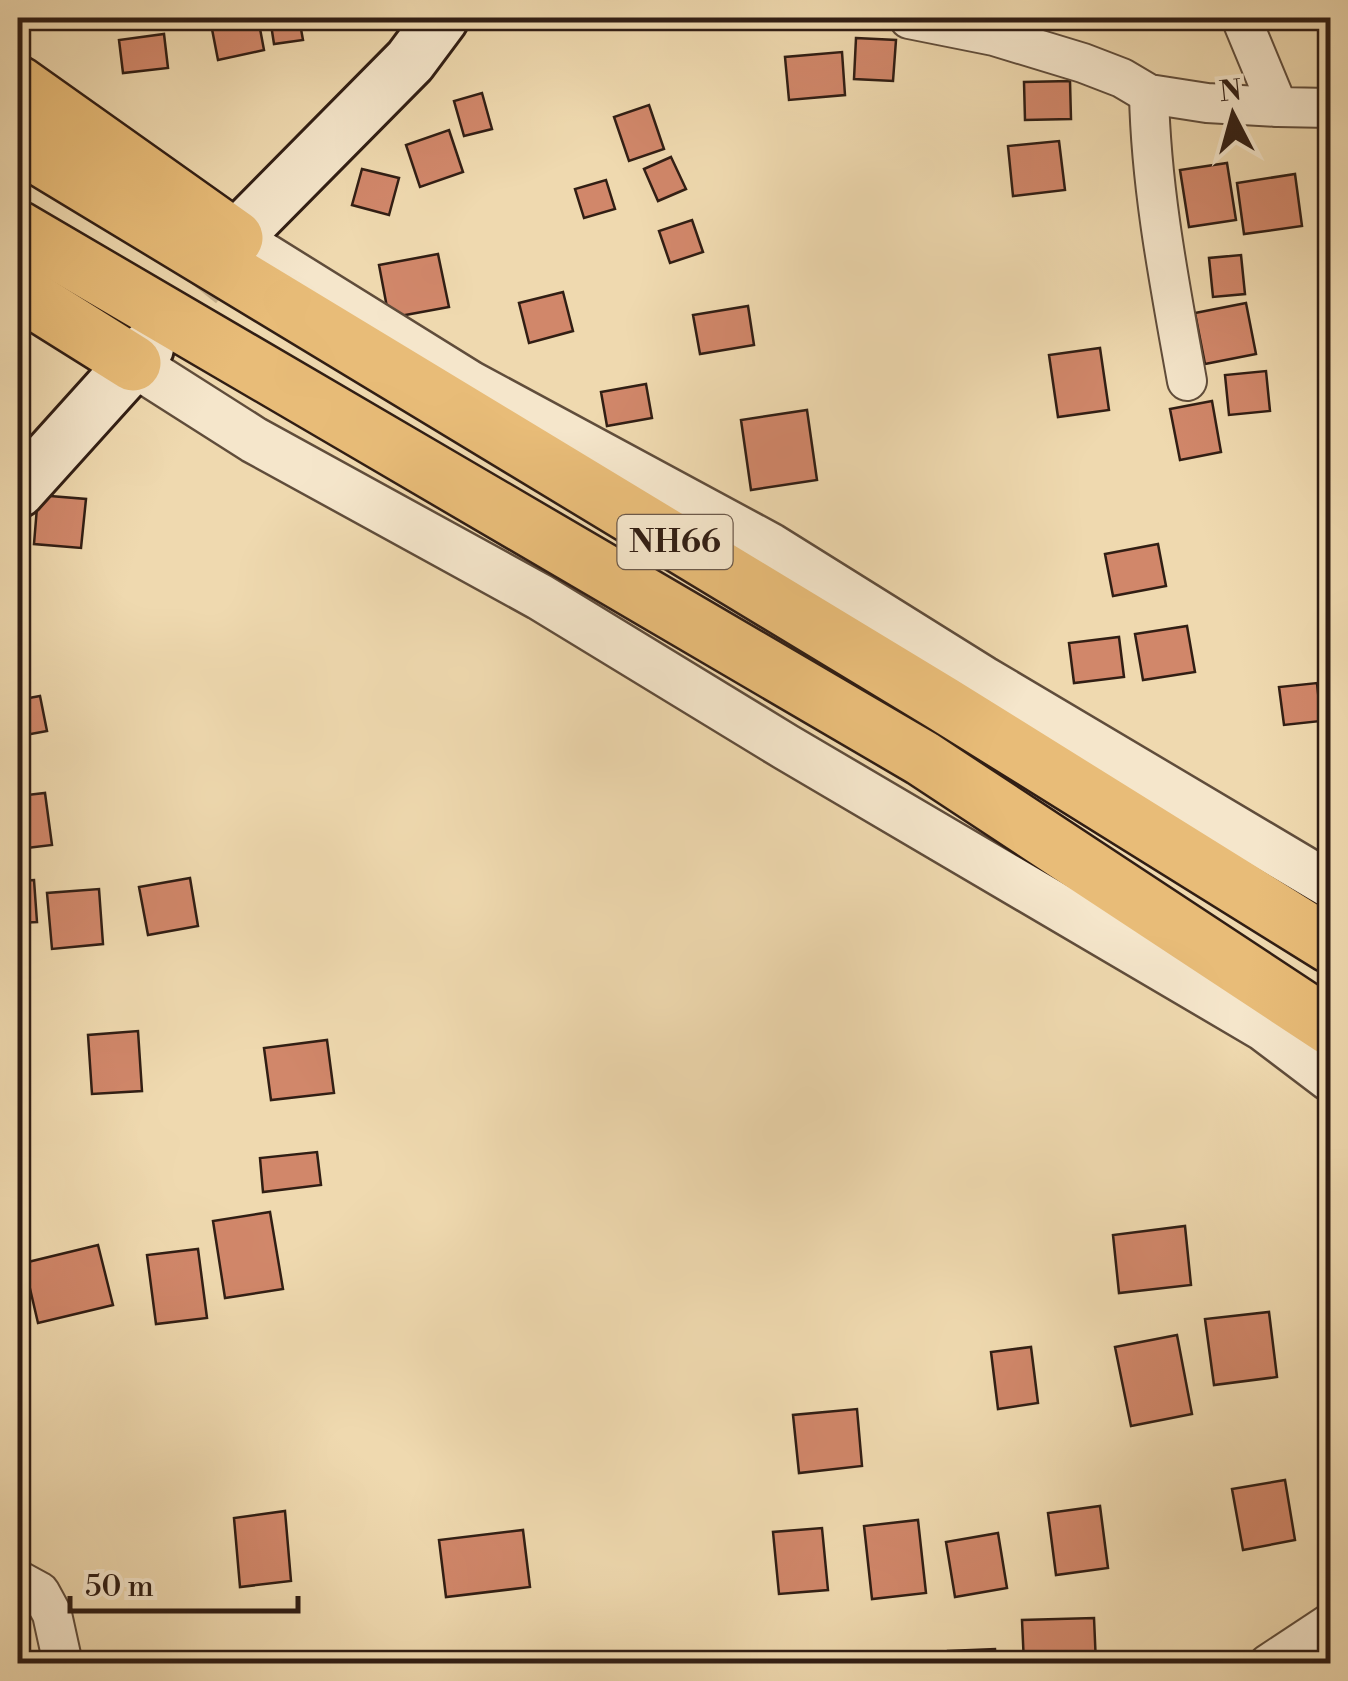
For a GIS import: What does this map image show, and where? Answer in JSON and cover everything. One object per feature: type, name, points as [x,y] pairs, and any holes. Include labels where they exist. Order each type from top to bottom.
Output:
[{"type":"highway","points":[[18,84],[235,238]]},
{"type":"highway","name":"NH66","points":[[18,144],[944,704],[1330,945]]},
{"type":"highway","name":"NH66","points":[[18,229],[922,758],[1330,1027]]},
{"type":"highway","points":[[18,291],[140,356]]},
{"type":"main road","points":[[235,238],[410,61],[442,18]]},
{"type":"main road","points":[[18,490],[140,356]]},
{"type":"street","points":[[1241,18],[1278,107]]},
{"type":"street","points":[[909,19],[994,36],[1083,63],[1122,78],[1149,94],[1207,103],[1330,108]]},
{"type":"street","points":[[1149,94],[1168,275],[1188,381]]},
{"type":"street","points":[[235,238],[470,384],[770,546],[983,679],[1330,885]]},
{"type":"street","points":[[140,356],[254,440],[540,597],[1264,1028],[1330,1078]]},
{"type":"street","points":[[18,1580],[40,1592],[52,1614],[63,1664]]},
{"type":"street","points":[[1268,1664],[1330,1623]]},
{"type":"building","points":[[112,18],[160,18],[160,22],[113,27]]},
{"type":"building","points":[[258,18],[264,50],[218,60],[211,24]]},
{"type":"building","points":[[270,18],[299,18],[303,40],[274,44]]},
{"type":"building","points":[[164,34],[168,68],[123,73],[119,40]]},
{"type":"building","points":[[856,38],[896,40],[893,81],[854,79]]},
{"type":"building","points":[[842,52],[845,95],[789,100],[785,57]]},
{"type":"building","points":[[1070,81],[1071,119],[1025,120],[1024,82]]},
{"type":"building","points":[[482,93],[492,129],[464,136],[454,101]]},
{"type":"building","points":[[649,105],[664,149],[629,161],[614,117]]},
{"type":"building","points":[[449,130],[463,172],[420,187],[406,145]]},
{"type":"building","points":[[1059,141],[1065,190],[1013,196],[1008,146]]},
{"type":"building","points":[[671,157],[686,189],[658,201],[644,169]]},
{"type":"building","points":[[1227,163],[1236,220],[1189,227],[1180,170]]},
{"type":"building","points":[[362,169],[399,178],[389,215],[352,205]]},
{"type":"building","points":[[1295,174],[1302,226],[1244,234],[1237,183]]},
{"type":"building","points":[[606,180],[615,209],[584,218],[575,189]]},
{"type":"building","points":[[692,220],[703,252],[670,263],[659,231]]},
{"type":"building","points":[[438,254],[449,307],[389,318],[379,265]]},
{"type":"building","points":[[1241,255],[1245,294],[1213,297],[1209,258]]},
{"type":"building","points":[[563,292],[573,331],[529,343],[519,303]]},
{"type":"building","points":[[1246,303],[1256,354],[1205,364],[1195,313]]},
{"type":"building","points":[[748,306],[754,345],[700,354],[693,315]]},
{"type":"building","points":[[1100,348],[1109,410],[1058,417],[1049,355]]},
{"type":"building","points":[[1266,371],[1270,411],[1229,415],[1225,375]]},
{"type":"building","points":[[646,384],[652,418],[607,426],[601,392]]},
{"type":"building","points":[[1212,401],[1221,452],[1180,460],[1170,409]]},
{"type":"building","points":[[807,410],[817,480],[751,490],[741,420]]},
{"type":"building","points":[[38,495],[86,499],[81,548],[34,544]]},
{"type":"building","points":[[1158,544],[1166,586],[1113,596],[1105,554]]},
{"type":"building","points":[[1187,626],[1195,672],[1143,680],[1135,634]]},
{"type":"building","points":[[1119,637],[1124,677],[1074,683],[1069,643]]},
{"type":"building","points":[[1317,683],[1321,721],[1284,725],[1279,687]]},
{"type":"building","points":[[40,696],[47,731],[20,736],[18,700]]},
{"type":"building","points":[[45,793],[52,845],[18,849],[18,796]]},
{"type":"building","points":[[190,878],[198,926],[148,935],[139,887]]},
{"type":"building","points":[[34,880],[37,922],[18,923],[18,881]]},
{"type":"building","points":[[99,889],[103,944],[52,949],[47,893]]},
{"type":"building","points":[[138,1031],[142,1091],[92,1094],[88,1035]]},
{"type":"building","points":[[327,1040],[334,1093],[271,1100],[264,1048]]},
{"type":"building","points":[[317,1152],[321,1185],[263,1192],[260,1158]]},
{"type":"building","points":[[270,1212],[283,1289],[225,1298],[213,1221]]},
{"type":"building","points":[[1185,1226],[1191,1285],[1119,1293],[1113,1235]]},
{"type":"building","points":[[98,1245],[113,1305],[38,1323],[24,1263]]},
{"type":"building","points":[[198,1249],[207,1318],[156,1324],[147,1255]]},
{"type":"building","points":[[1269,1312],[1277,1377],[1214,1385],[1205,1319]]},
{"type":"building","points":[[1177,1335],[1192,1414],[1131,1426],[1115,1347]]},
{"type":"building","points":[[1031,1347],[1038,1403],[998,1409],[991,1352]]},
{"type":"building","points":[[857,1409],[862,1466],[799,1473],[793,1415]]},
{"type":"building","points":[[1285,1480],[1295,1540],[1243,1550],[1232,1489]]},
{"type":"building","points":[[1100,1506],[1108,1568],[1056,1575],[1048,1513]]},
{"type":"building","points":[[285,1511],[291,1581],[240,1587],[234,1518]]},
{"type":"building","points":[[918,1520],[926,1593],[872,1599],[864,1526]]},
{"type":"building","points":[[822,1528],[828,1590],[779,1594],[773,1532]]},
{"type":"building","points":[[523,1530],[530,1587],[446,1597],[439,1540]]},
{"type":"building","points":[[998,1533],[1007,1588],[955,1597],[946,1542]]},
{"type":"building","points":[[1094,1618],[1096,1664],[1024,1664],[1022,1620]]},
{"type":"building","points":[[995,1649],[996,1664],[948,1664],[948,1651]]},
{"type":"tunnel","points":[[147,348],[235,238]]}]
